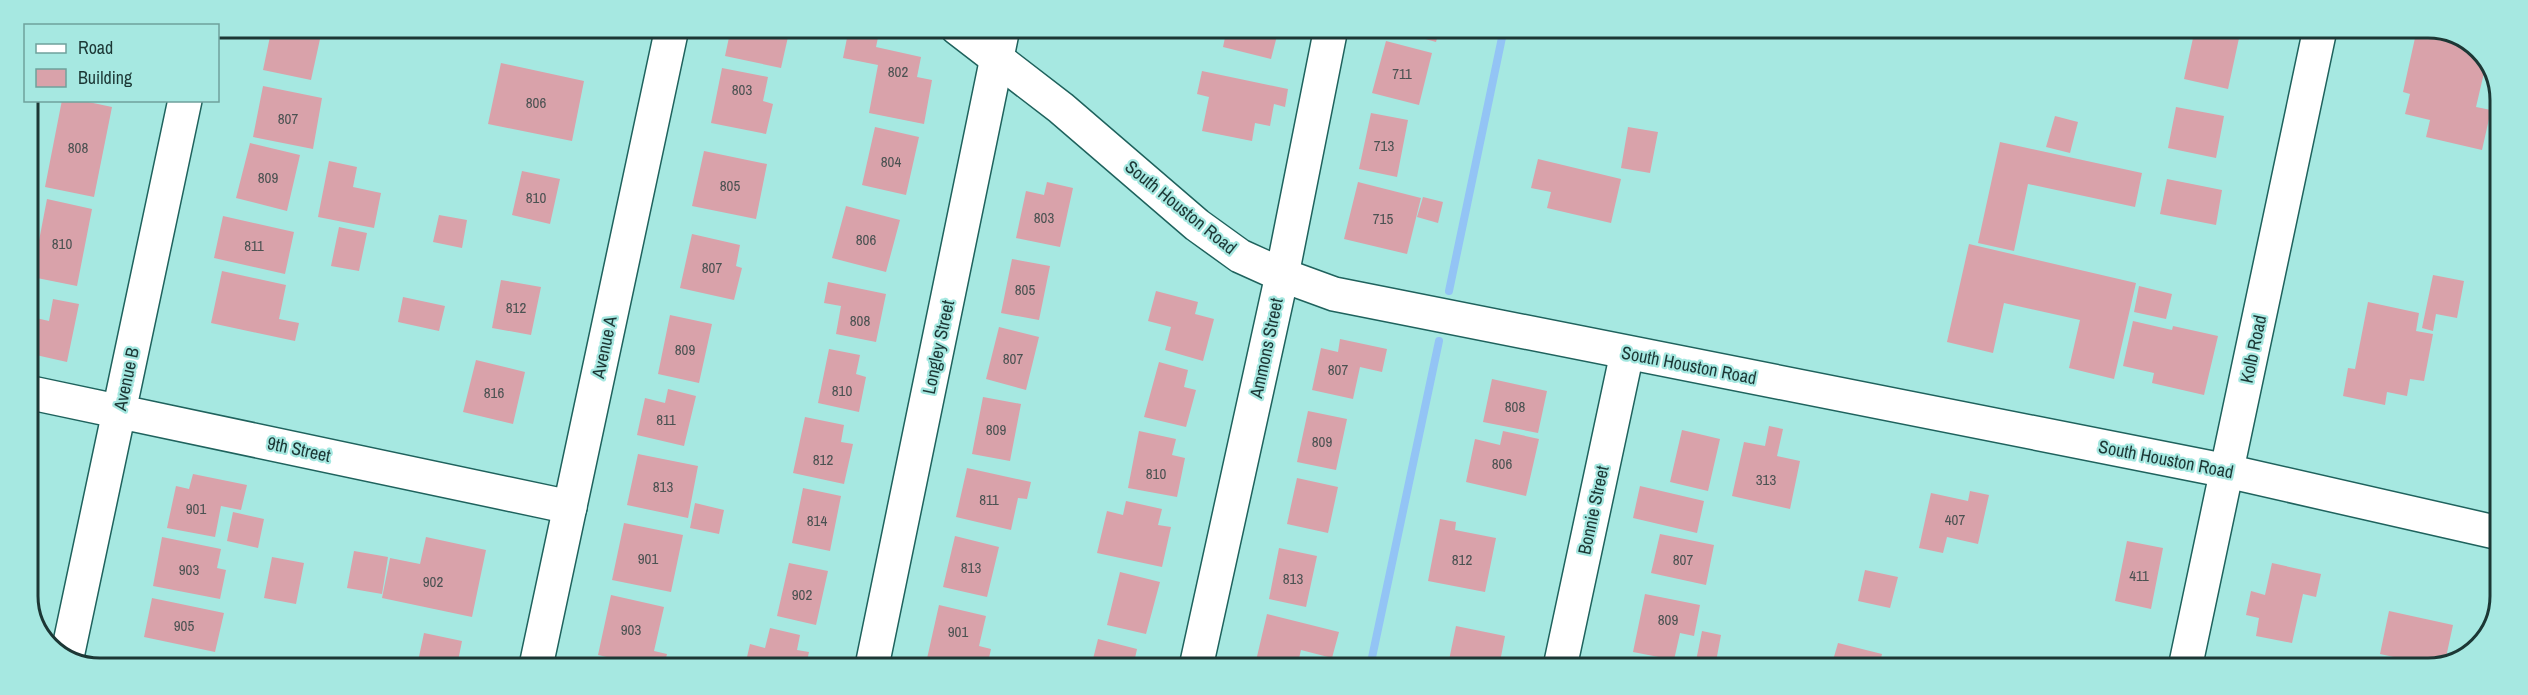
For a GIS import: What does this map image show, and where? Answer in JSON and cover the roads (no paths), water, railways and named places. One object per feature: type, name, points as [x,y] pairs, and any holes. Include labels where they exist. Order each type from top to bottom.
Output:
[{"type":"street","name":"Avenue A","points":[[538,658],[670,38]]},
{"type":"street","name":"South Houston Road","points":[[986,38],[1000,43],[1061,108],[1197,225],[1240,255],[1282,275],[1334,294],[2227,471],[2490,531]]},
{"type":"street","name":"Ammons Street","points":[[1198,658],[1282,275],[1329,38]]},
{"type":"street","name":"Kolb Road","points":[[2187,658],[2318,38]]},
{"type":"street","name":"Longley Street","points":[[874,658],[1000,43]]},
{"type":"street","name":"Avenue B","points":[[69,649],[185,102]]},
{"type":"street","name":"Bonnie Street","points":[[1562,658],[1627,353]]},
{"type":"street","name":"9th Street","points":[[38,394],[570,507]]},
{"type":"waterway","points":[[1449,291],[1502,38]]},
{"type":"waterway","points":[[1372,658],[1439,341]]}]
